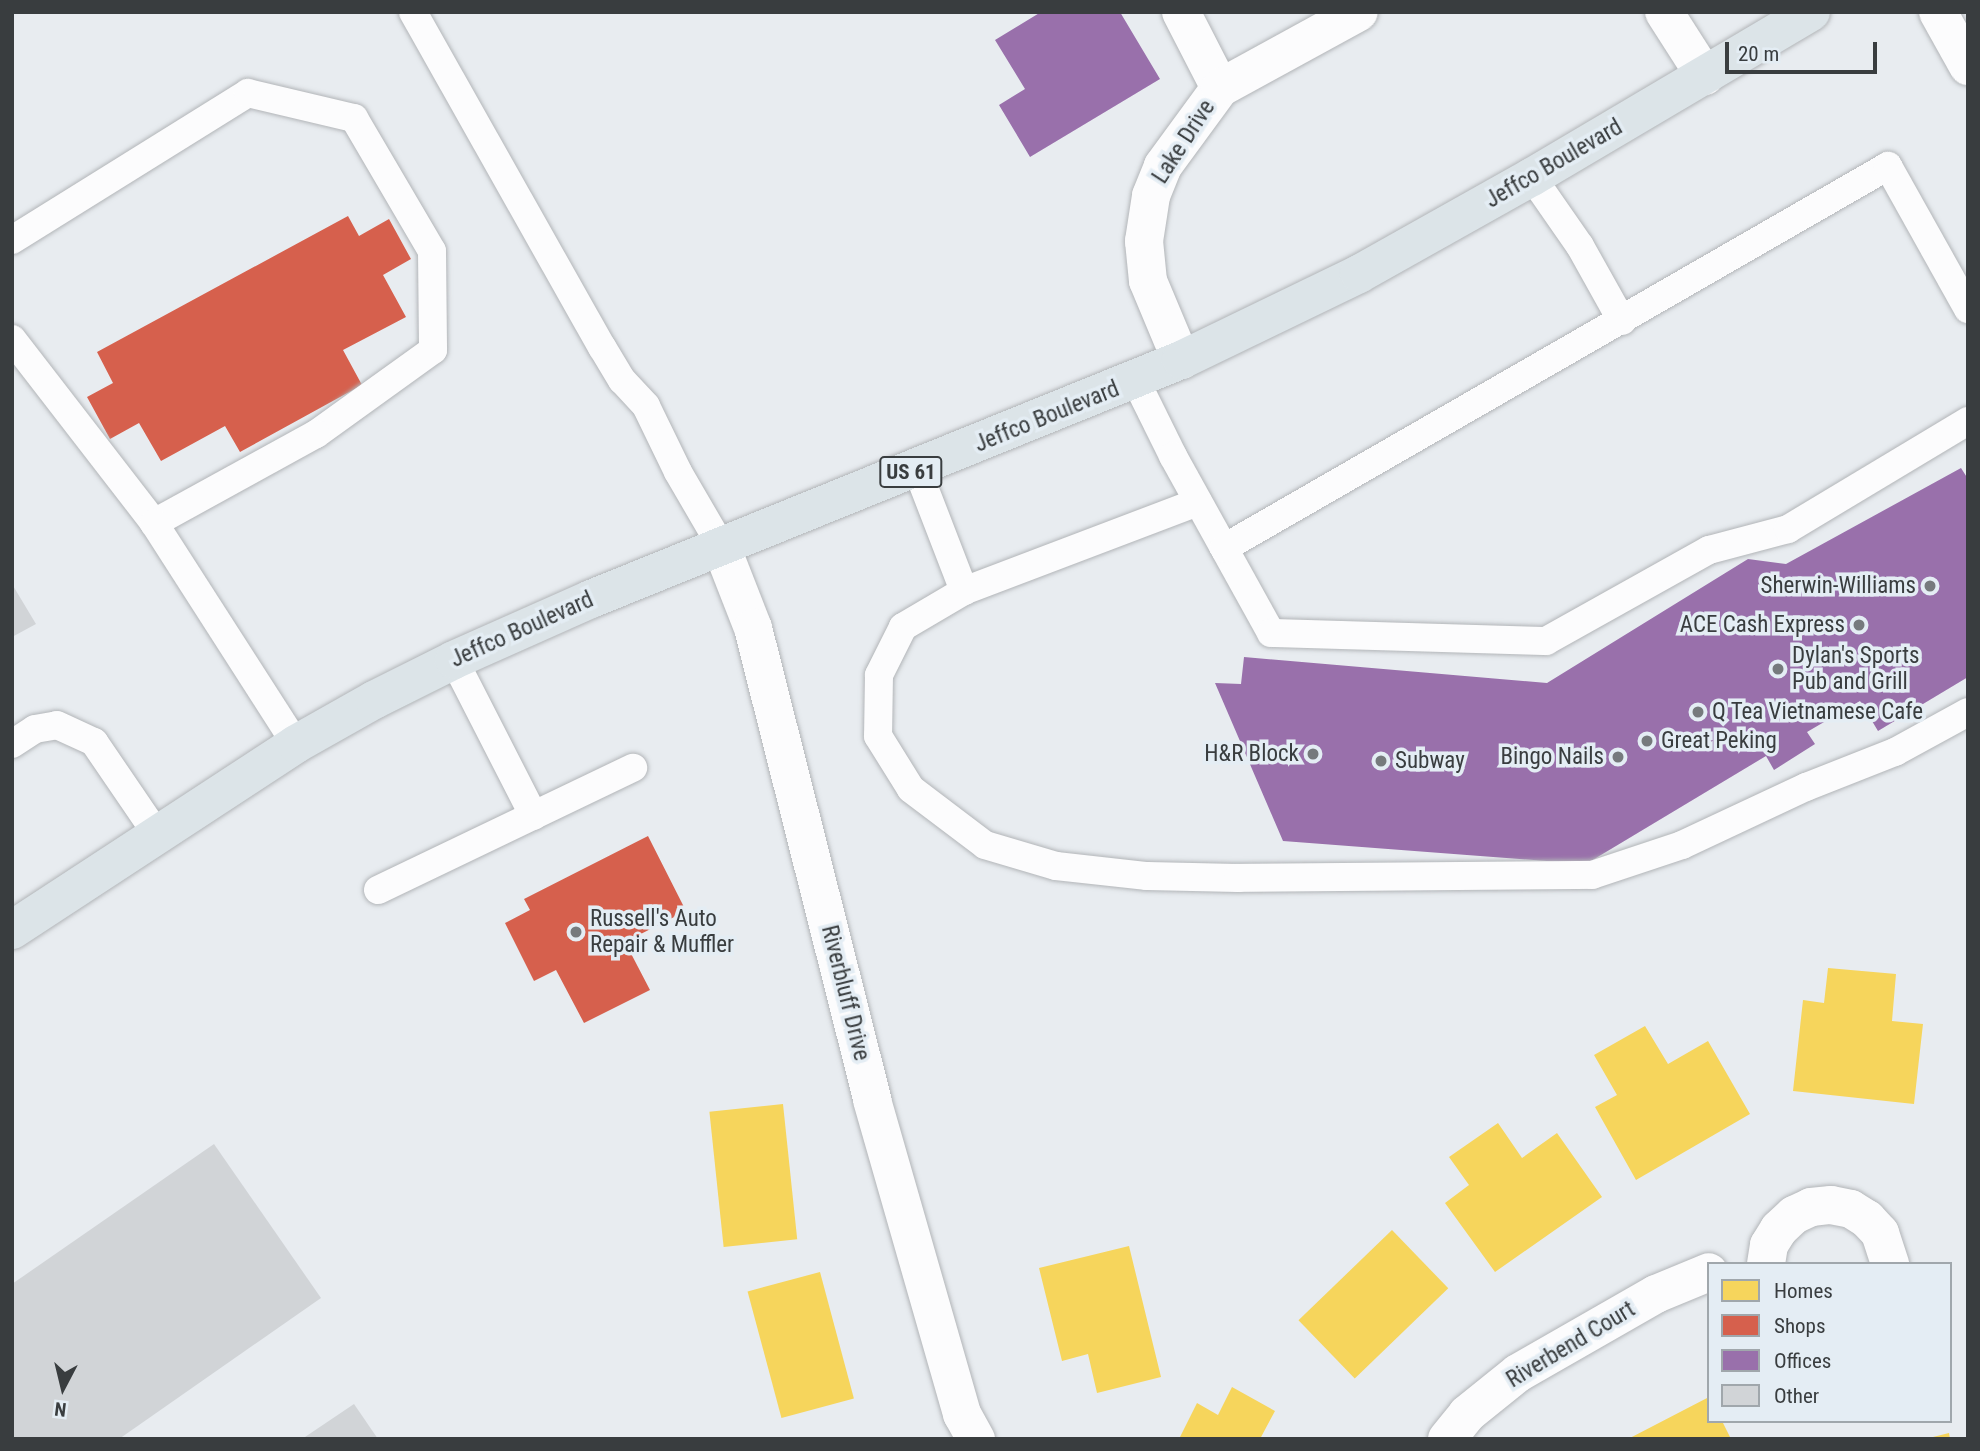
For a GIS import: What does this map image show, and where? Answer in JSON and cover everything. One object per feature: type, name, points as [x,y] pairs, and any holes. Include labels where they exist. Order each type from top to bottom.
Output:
[{"type":"main road","name":"Jeffco Boulevard","points":[[12,930],[156,833],[296,744],[454,660],[722,545],[1136,381],[1181,360],[1359,274],[1532,177],[1811,12]]},
{"type":"street","name":"Lake Drive","points":[[1181,12],[1220,88],[1163,166],[1151,196],[1144,241],[1148,281],[1181,360]]},
{"type":"street","points":[[1220,88],[1359,12]]},
{"type":"street","points":[[1664,12],[1705,76]]},
{"type":"street","points":[[1938,12],[1968,66]]},
{"type":"street","name":"Riverbluff Drive","points":[[722,545],[753,628],[875,1113],[962,1414],[976,1439]]},
{"type":"street","points":[[1766,1262],[1769,1245],[1779,1228],[1794,1215],[1811,1207],[1831,1205],[1851,1209],[1867,1219],[1880,1233],[1889,1262]]},
{"type":"street","name":"Riverbend Court","points":[[1447,1439],[1467,1415],[1518,1373],[1668,1288],[1707,1273]]},
{"type":"lane","points":[[413,12],[602,347],[622,380],[646,406],[678,472],[722,545]]},
{"type":"lane","points":[[12,240],[248,93],[354,118],[432,251],[433,350],[316,434],[154,523]]},
{"type":"lane","points":[[1224,548],[1888,166],[1968,309]]},
{"type":"lane","points":[[1532,177],[1580,246],[1622,321]]},
{"type":"lane","points":[[12,340],[154,523],[296,744]]},
{"type":"lane","points":[[1136,381],[1198,502],[1271,633],[1546,641],[1709,550],[1788,529],[1968,421]]},
{"type":"lane","points":[[917,469],[964,591]]},
{"type":"lane","points":[[1198,502],[964,591],[903,626],[878,675],[878,736],[911,789],[985,845],[1056,866],[1147,876],[1238,878],[1592,875],[1682,845],[1805,788],[1895,752],[1968,712]]},
{"type":"lane","points":[[454,660],[534,817]]},
{"type":"lane","points":[[12,744],[35,729],[57,725],[94,742],[156,833]]},
{"type":"lane","points":[[378,890],[633,768]]},
{"type":"building: Homes","points":[[1828,968],[1896,974],[1892,1021],[1923,1024],[1914,1104],[1793,1091],[1803,1000],[1824,1003]]},
{"type":"building: Homes","points":[[1645,1026],[1668,1064],[1708,1041],[1750,1114],[1636,1180],[1595,1107],[1617,1095],[1594,1055]]},
{"type":"building: Homes","points":[[783,1104],[797,1239],[724,1247],[709,1112]]},
{"type":"building: Homes","points":[[1498,1123],[1522,1158],[1557,1133],[1602,1197],[1495,1272],[1445,1203],[1469,1185],[1449,1157]]},
{"type":"building: Homes","points":[[1392,1230],[1448,1288],[1355,1379],[1298,1320]]},
{"type":"building: Homes","points":[[1129,1246],[1161,1377],[1097,1393],[1088,1354],[1062,1361],[1039,1268]]},
{"type":"building: Homes","points":[[820,1272],[854,1399],[781,1418],[748,1291]]},
{"type":"building: Homes","points":[[1232,1387],[1275,1411],[1260,1439],[1179,1439],[1197,1403],[1218,1415]]},
{"type":"building: Homes","points":[[1707,1398],[1707,1423],[1723,1423],[1731,1439],[1628,1439]]},
{"type":"building: Homes","points":[[1949,1433],[1950,1439],[1929,1439],[1929,1438]]},
{"type":"building: Shops","points":[[348,216],[359,236],[389,219],[411,259],[383,275],[406,317],[343,350],[362,385],[240,452],[225,426],[161,461],[139,423],[110,439],[87,397],[113,383],[97,352]]},
{"type":"building: Shops","name":"Russell's Auto Repair & Muffler","points":[[648,836],[686,911],[625,942],[650,990],[584,1023],[556,970],[534,981],[505,923],[530,910],[524,899]]},
{"type":"building: Offices","points":[[1041,12],[1120,12],[1160,79],[1030,157],[999,105],[1025,89],[995,40]]},
{"type":"building: Offices","points":[[1961,468],[1968,479],[1968,677],[1878,731],[1860,701],[1807,732],[1815,744],[1774,770],[1766,756],[1586,864],[1283,841],[1215,683],[1241,684],[1244,657],[1547,683],[1748,559],[1786,564]]},
{"type":"building: Other","points":[[12,584],[36,624],[12,637]]},
{"type":"building: Other","points":[[214,1144],[321,1298],[119,1439],[12,1439],[12,1284]]},
{"type":"building: Other","points":[[354,1404],[378,1439],[302,1439]]},
{"type":"place","name":"Sherwin-Williams","points":[[1930,586]]},
{"type":"place","name":"ACE Cash Express","points":[[1859,625]]},
{"type":"place","name":"Dylan's Sports Pub and Grill","points":[[1778,669]]},
{"type":"place","name":"Q Tea Vietnamese Cafe","points":[[1698,712]]},
{"type":"place","name":"Great Peking","points":[[1647,741]]},
{"type":"place","name":"H&R Block","points":[[1313,754]]},
{"type":"place","name":"Bingo Nails","points":[[1618,757]]},
{"type":"place","name":"Subway","points":[[1381,761]]},
{"type":"place","name":"Russell's Auto Repair & Muffler","points":[[576,932]]}]
